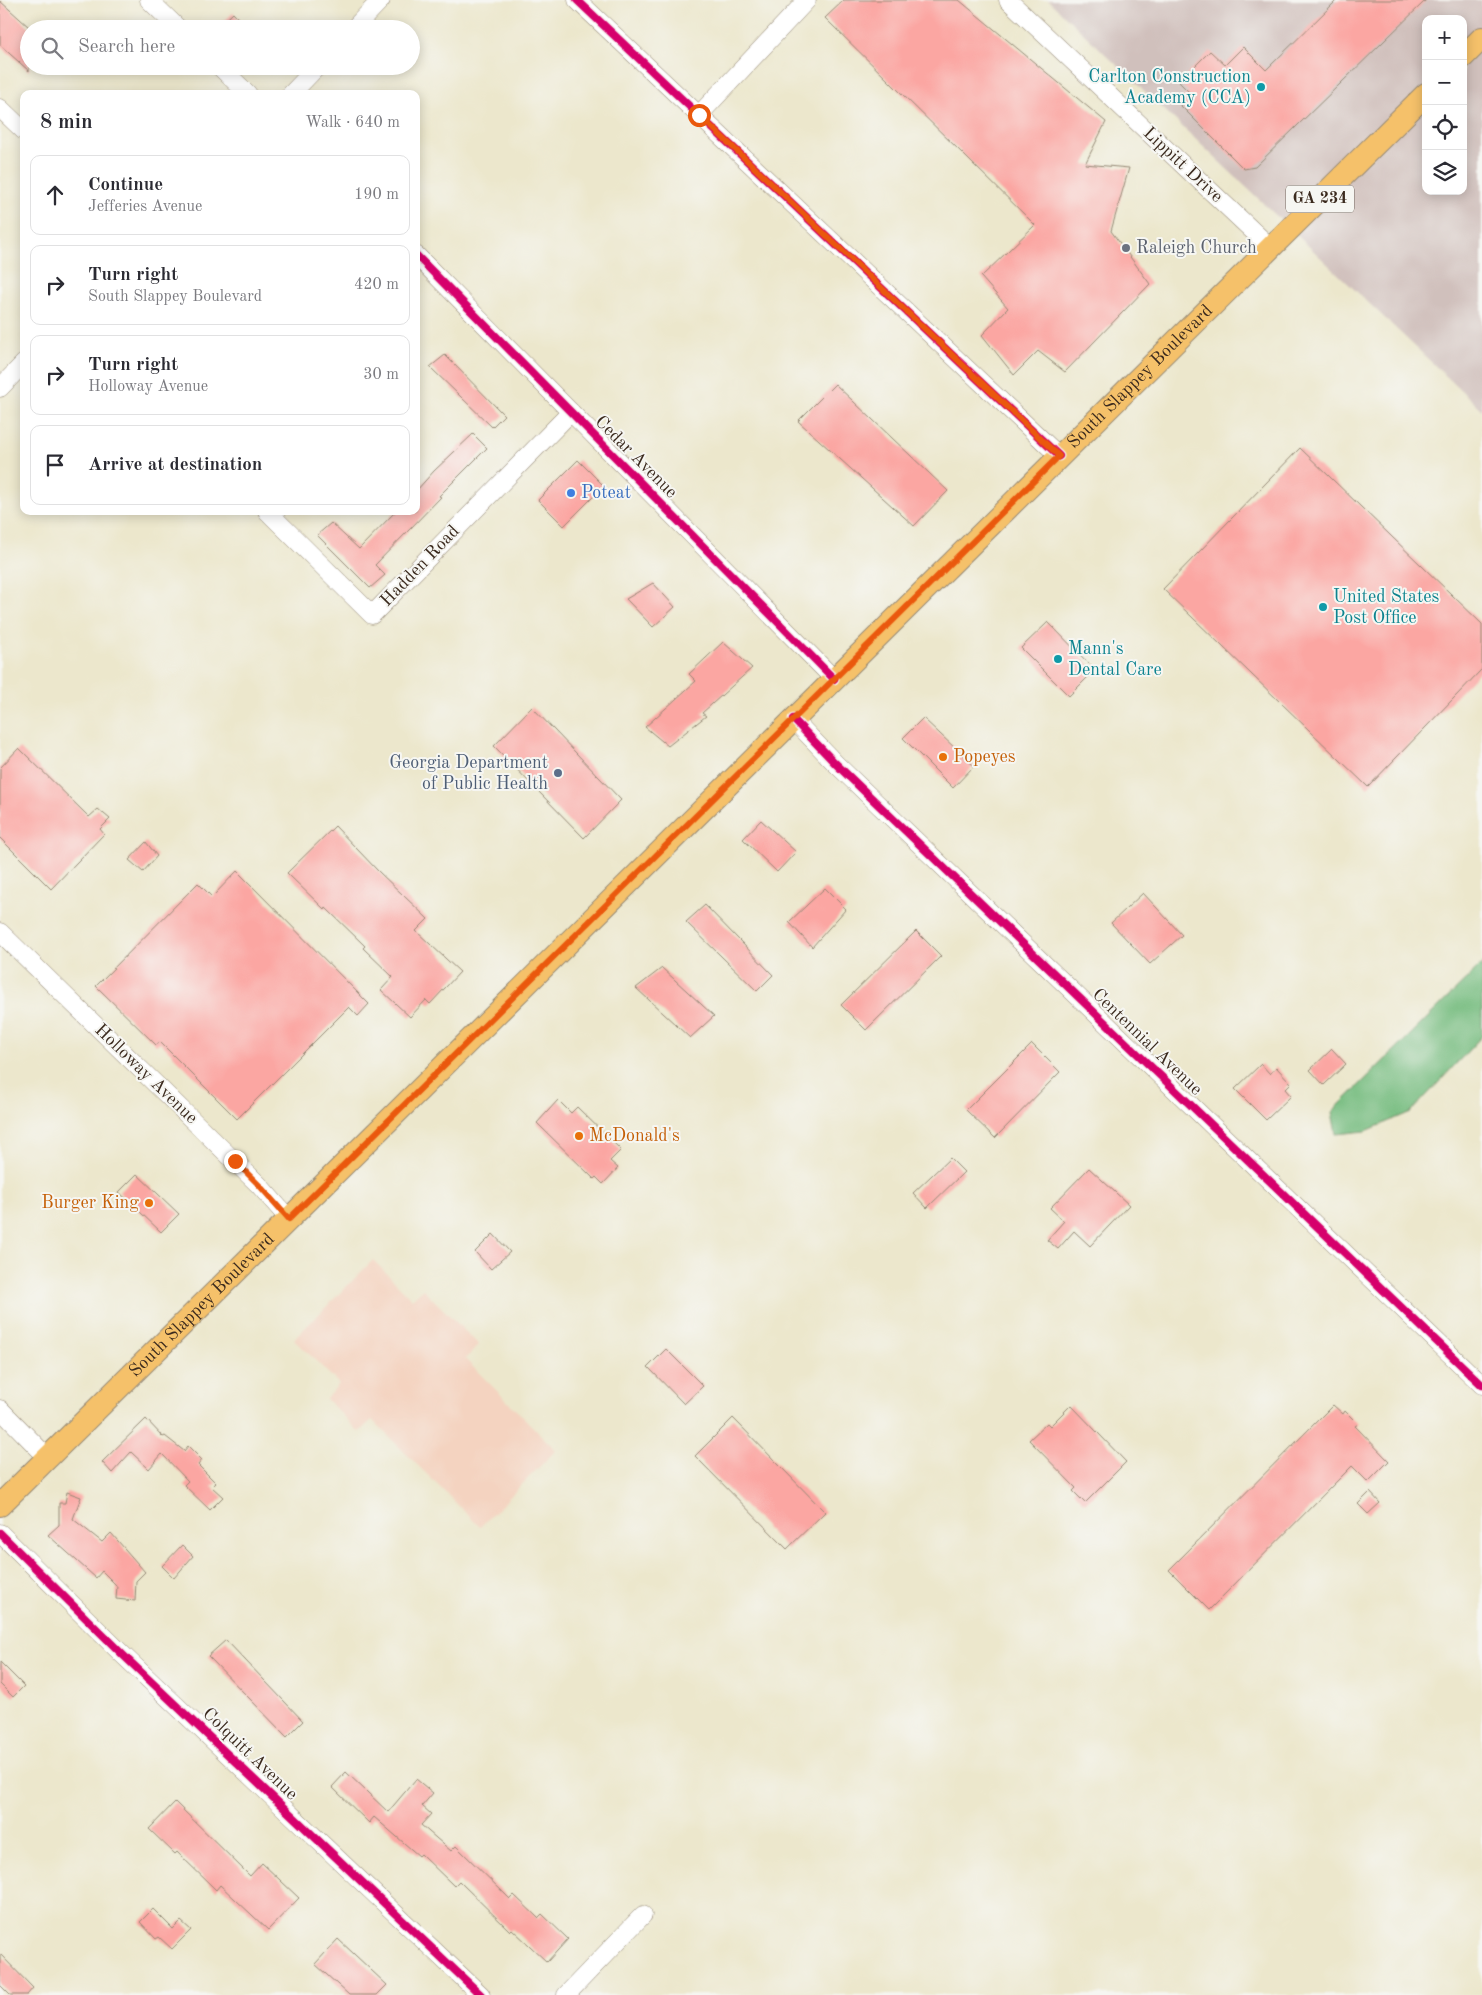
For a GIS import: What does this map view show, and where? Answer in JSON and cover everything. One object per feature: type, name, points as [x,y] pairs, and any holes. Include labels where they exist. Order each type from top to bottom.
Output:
[{"type":"main road","points":[[1467,53],[1482,38]]},
{"type":"main road","name":"South Slappey Boulevard","points":[[0,1505],[1422,98]]},
{"type":"street","points":[[149,0],[170,20]]},
{"type":"street","points":[[362,20],[381,0]]},
{"type":"street","points":[[578,0],[1059,456]]},
{"type":"street","points":[[699,115],[807,0]]},
{"type":"street","name":"Lippitt Drive","points":[[1008,0],[1271,248]]},
{"type":"street","points":[[228,75],[244,90]]},
{"type":"street","points":[[296,90],[310,75]]},
{"type":"street","points":[[0,108],[20,127]]},
{"type":"street","name":"Cedar Avenue","points":[[420,260],[834,679]]},
{"type":"street","points":[[0,388],[20,367]]},
{"type":"street","name":"Hadden Road","points":[[271,515],[372,615],[571,412]]},
{"type":"street","name":"Centennial Avenue","points":[[793,719],[835,763],[1482,1385]]},
{"type":"street","name":"Holloway Avenue","points":[[0,932],[259,1185],[289,1219]]},
{"type":"street","points":[[0,1409],[48,1458]]},
{"type":"street","name":"Colquitt Avenue","points":[[0,1533],[130,1662],[481,1995]]},
{"type":"street","points":[[566,1995],[643,1915]]},
{"type":"shaded area","points":[[1048,0],[1482,0],[1482,410]]},
{"type":"shaded area","points":[[373,1260],[412,1299],[423,1289],[479,1345],[465,1359],[556,1450],[480,1527],[372,1420],[359,1432],[326,1399],[339,1384],[294,1339]]},
{"type":"green space","points":[[1482,964],[1482,1036],[1411,1112],[1366,1131],[1336,1134],[1332,1112]]},
{"type":"building","points":[[844,0],[959,0],[1106,122],[1085,164],[1129,168],[1111,231],[1150,284],[1065,372],[1038,351],[1014,375],[982,335],[1008,308],[981,277],[1035,225],[825,18]]},
{"type":"building","name":"Carlton Construction Academy (CCA)","points":[[1337,0],[1426,0],[1255,167],[1244,169],[1178,103],[1189,92],[1179,82],[1210,51],[1225,65],[1243,47],[1266,70]]},
{"type":"building","points":[[0,1],[21,20],[20,63],[0,45]]},
{"type":"building","points":[[233,13],[240,20],[226,20]]},
{"type":"building","points":[[445,355],[504,415],[492,427],[430,367]]},
{"type":"building","points":[[835,384],[948,491],[914,526],[798,421]]},
{"type":"building","points":[[473,434],[487,448],[375,565],[385,575],[370,588],[317,535],[331,523],[359,549],[392,515],[420,515],[420,487]]},
{"type":"building","name":"United States Post Office","points":[[1300,448],[1482,624],[1482,669],[1368,787],[1163,589]]},
{"type":"building","name":"Poteat","points":[[578,460],[604,486],[564,526],[538,500]]},
{"type":"building","points":[[653,583],[675,607],[653,627],[626,599]]},
{"type":"building","name":"Mann's Dental Care","points":[[1048,622],[1095,670],[1069,696],[1021,648]]},
{"type":"building","points":[[723,642],[752,668],[702,713],[706,716],[668,746],[645,727],[696,681],[689,674]]},
{"type":"building","name":"Georgia Department of Public Health","points":[[532,707],[621,800],[584,838],[494,746]]},
{"type":"building","name":"Popeyes","points":[[923,718],[974,766],[953,788],[903,738]]},
{"type":"building","points":[[19,748],[89,817],[98,809],[110,819],[100,829],[104,834],[51,889],[0,838],[0,768]]},
{"type":"building","points":[[761,820],[796,852],[777,872],[743,839]]},
{"type":"building","points":[[335,826],[428,919],[416,931],[460,972],[430,1004],[426,1000],[410,1017],[381,990],[393,977],[363,948],[365,946],[287,873]]},
{"type":"building","points":[[146,842],[157,856],[143,872],[129,860]]},
{"type":"building","points":[[237,871],[369,1004],[358,1016],[349,1007],[237,1119],[160,1042],[156,1045],[96,986],[198,883],[212,897]]},
{"type":"building","points":[[825,888],[846,909],[812,947],[789,922]]},
{"type":"building","points":[[1143,893],[1182,935],[1150,964],[1111,923]]},
{"type":"building","points":[[705,905],[773,975],[757,991],[686,922]]},
{"type":"building","points":[[916,931],[941,956],[866,1030],[841,1005]]},
{"type":"building","points":[[662,968],[714,1016],[690,1038],[636,988]]},
{"type":"building","points":[[1032,1044],[1060,1072],[995,1138],[966,1110]]},
{"type":"building","points":[[1332,1049],[1346,1064],[1324,1085],[1310,1070]]},
{"type":"building","points":[[1261,1064],[1270,1074],[1276,1067],[1291,1083],[1285,1089],[1291,1096],[1266,1120],[1235,1089]]},
{"type":"building","name":"McDonald's","points":[[558,1100],[571,1113],[577,1107],[621,1150],[610,1161],[618,1168],[603,1184],[596,1177],[594,1179],[537,1123]]},
{"type":"building","points":[[950,1158],[964,1172],[927,1208],[913,1193]]},
{"type":"building","points":[[1089,1168],[1129,1205],[1090,1246],[1074,1231],[1058,1249],[1047,1240],[1064,1221],[1050,1208]]},
{"type":"building","name":"Burger King","points":[[137,1174],[179,1214],[161,1232],[119,1192]]},
{"type":"building","points":[[493,1234],[510,1252],[491,1269],[475,1252]]},
{"type":"building","points":[[666,1349],[703,1386],[684,1404],[648,1367]]},
{"type":"building","points":[[1071,1405],[1126,1462],[1085,1503],[1073,1491],[1076,1488],[1029,1440],[1047,1423],[1050,1426]]},
{"type":"building","points":[[1333,1405],[1343,1414],[1345,1411],[1358,1424],[1355,1426],[1389,1461],[1368,1482],[1352,1466],[1209,1610],[1169,1570]]},
{"type":"building","points":[[733,1418],[825,1512],[787,1549],[695,1456]]},
{"type":"building","points":[[146,1419],[163,1437],[165,1436],[184,1451],[188,1446],[202,1460],[198,1465],[216,1483],[212,1487],[223,1497],[210,1510],[184,1485],[188,1481],[162,1454],[149,1469],[131,1452],[112,1473],[102,1462]]},
{"type":"building","points":[[67,1492],[81,1497],[73,1519],[102,1542],[111,1533],[145,1572],[136,1581],[135,1601],[116,1599],[117,1586],[102,1571],[96,1578],[48,1535],[59,1525],[59,1503],[65,1503]]},
{"type":"building","points":[[1370,1492],[1380,1503],[1368,1514],[1358,1504]]},
{"type":"building","points":[[182,1545],[193,1556],[174,1578],[162,1566]]},
{"type":"building","points":[[226,1640],[303,1721],[287,1737],[208,1656]]},
{"type":"building","points":[[0,1662],[24,1686],[13,1697],[0,1684]]},
{"type":"building","points":[[346,1772],[388,1812],[416,1779],[433,1793],[422,1806],[431,1814],[421,1825],[451,1851],[456,1846],[510,1899],[514,1895],[538,1918],[542,1914],[568,1939],[547,1962],[512,1929],[510,1931],[459,1881],[454,1886],[421,1854],[419,1856],[374,1817],[369,1823],[332,1787]]},
{"type":"building","points":[[175,1802],[250,1876],[262,1863],[299,1898],[268,1930],[220,1885],[216,1890],[177,1852],[175,1854],[149,1829]]},
{"type":"building","points":[[153,1909],[173,1929],[181,1921],[191,1930],[172,1949],[159,1937],[156,1939],[140,1922]]},
{"type":"building","points":[[338,1939],[387,1985],[377,1995],[349,1995],[315,1964]]},
{"type":"building","points":[[0,1954],[33,1988],[27,1995],[10,1995],[0,1985]]},
{"type":"cycle path","points":[[577,0],[1059,456]]},
{"type":"cycle path","points":[[420,259],[834,679]]},
{"type":"cycle path","points":[[793,719],[835,763],[1482,1385]]},
{"type":"cycle path","points":[[0,1533],[123,1655],[481,1995]]},
{"type":"place","name":"Carlton Construction Academy (CCA)","points":[[1261,87]]},
{"type":"place","name":"Raleigh Church","points":[[1126,248]]},
{"type":"place","name":"Poteat","points":[[571,493]]},
{"type":"place","name":"United States Post Office","points":[[1323,607]]},
{"type":"place","name":"Mann's Dental Care","points":[[1058,659]]},
{"type":"place","name":"Popeyes","points":[[943,757]]},
{"type":"place","name":"Georgia Department of Public Health","points":[[558,773]]},
{"type":"place","name":"McDonald's","points":[[579,1136]]},
{"type":"place","name":"Burger King","points":[[149,1203]]},
{"type":"route","points":[[235,1161],[289,1219],[1059,456],[699,115]]}]
